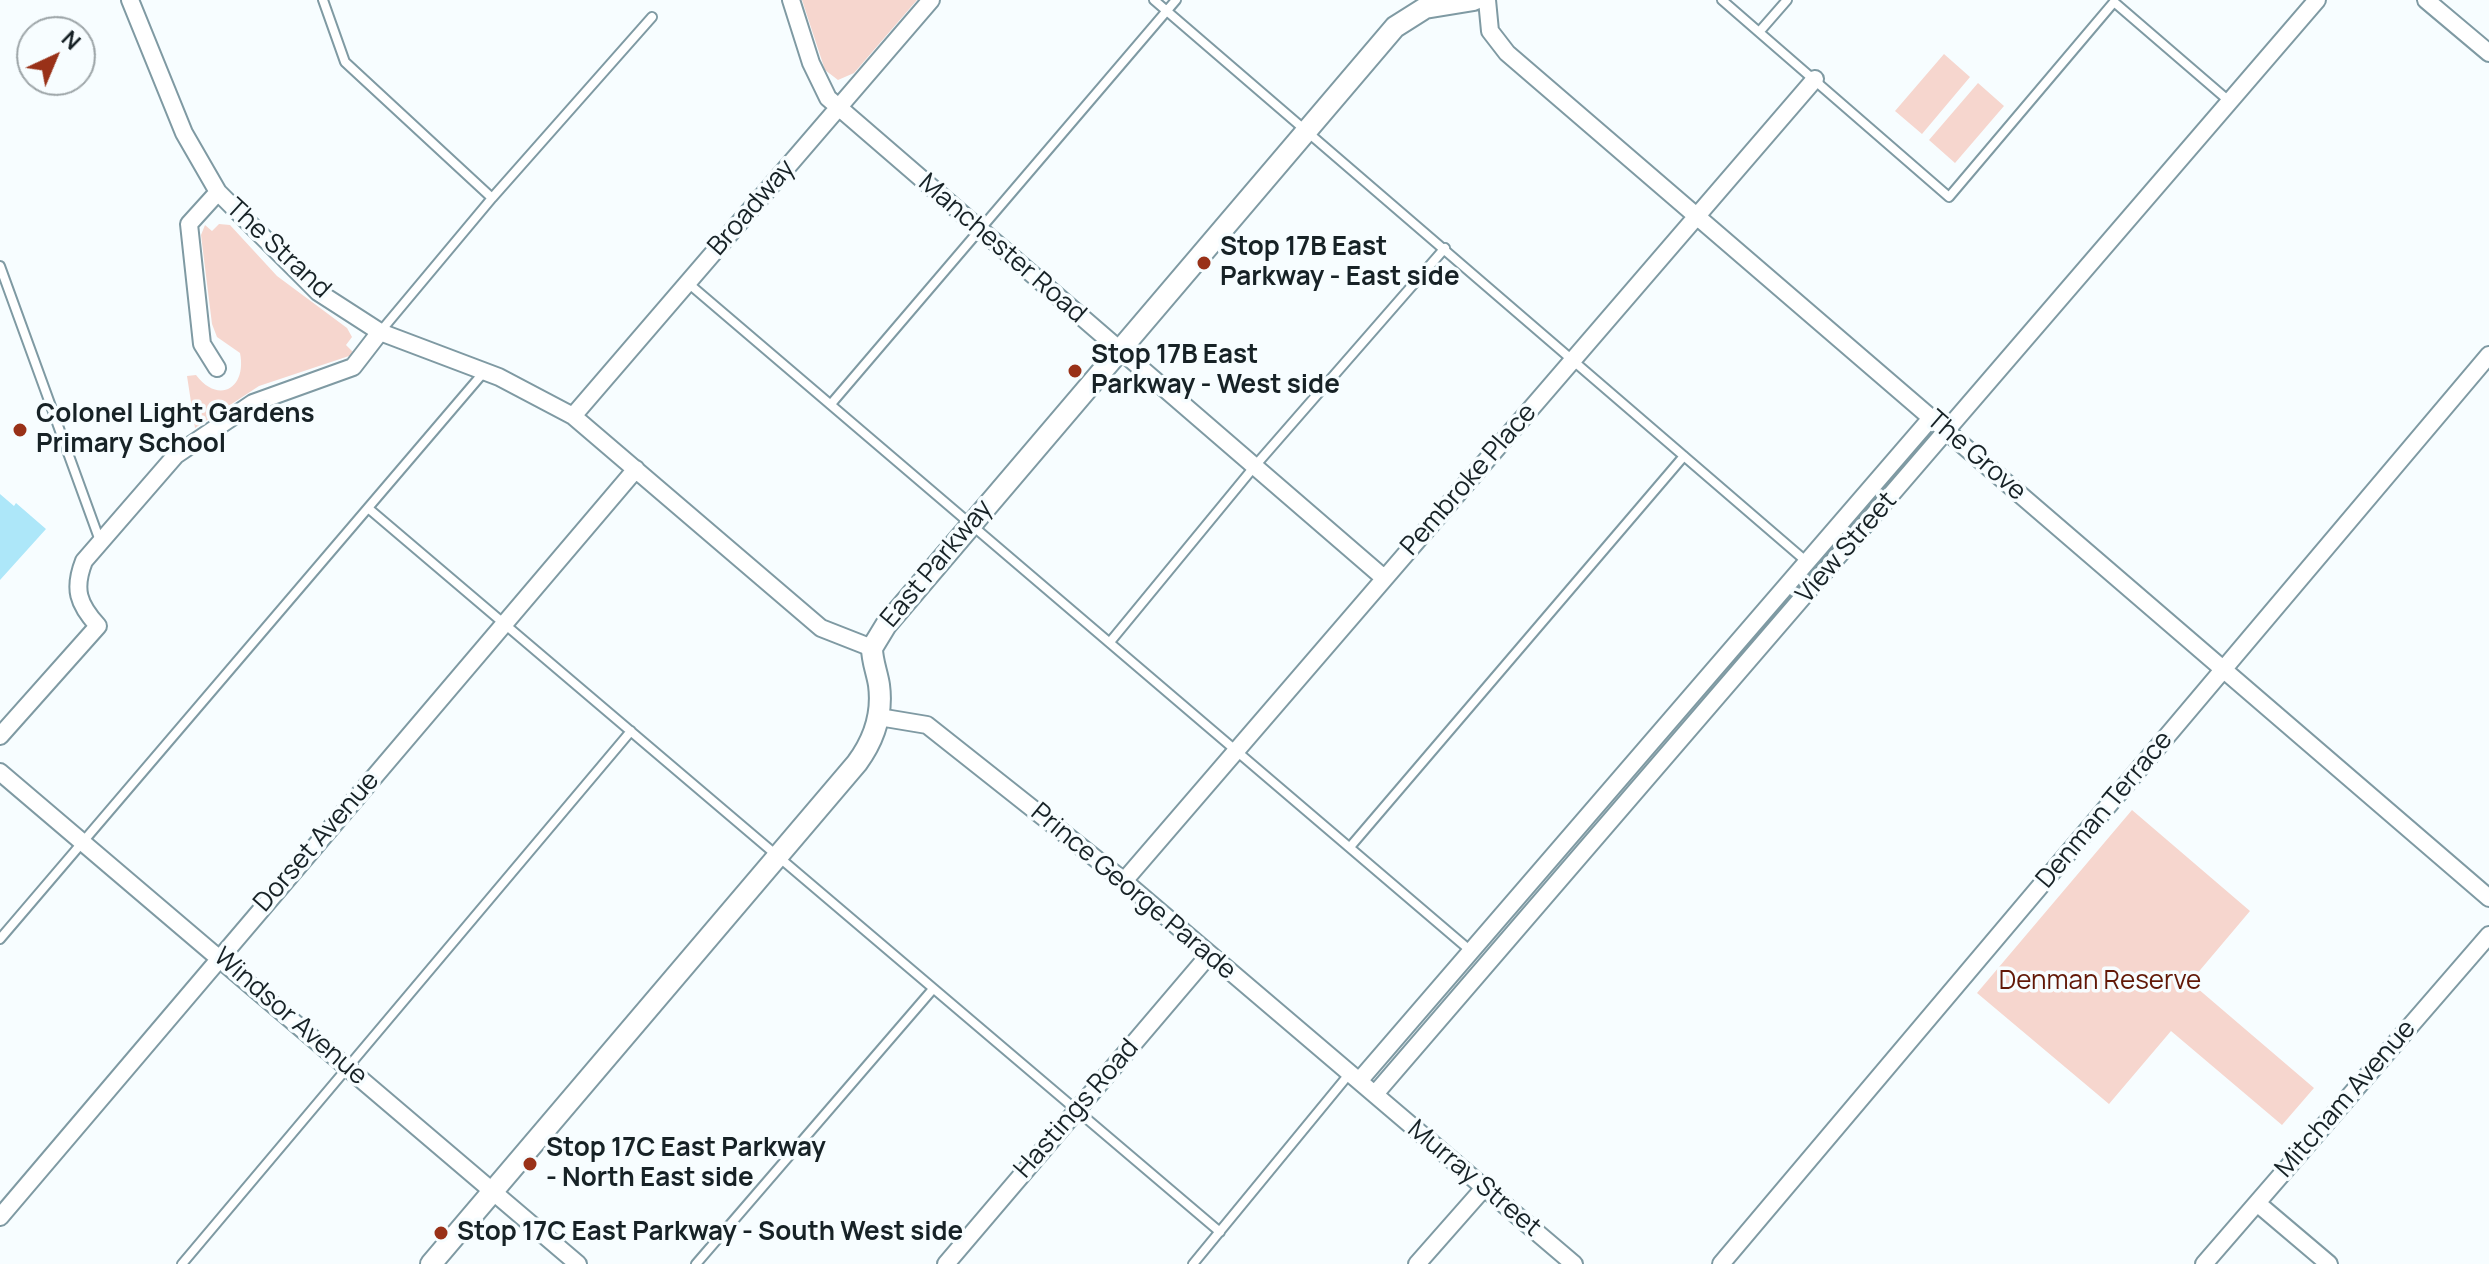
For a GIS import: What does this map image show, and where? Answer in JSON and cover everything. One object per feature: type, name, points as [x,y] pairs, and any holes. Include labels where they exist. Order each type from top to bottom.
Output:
[{"type":"street","name":"The Strand","points":[[130,0],[184,133],[218,192],[318,292],[380,332]]},
{"type":"street","name":"Manchester Road","points":[[791,0],[820,86],[838,107],[1384,578]]},
{"type":"street","name":"Broadway","points":[[573,416],[931,0]]},
{"type":"street","name":"East Parkway","points":[[431,1264],[867,749],[879,717],[879,686],[872,648],[880,631],[1395,27],[1425,8],[1442,2],[1474,0]]},
{"type":"street","name":"The Grove","points":[[1487,0],[1490,31],[1507,53],[1697,213],[2489,898]]},
{"type":"street","name":"View Street","points":[[1375,1094],[2317,0]]},
{"type":"street","points":[[2426,0],[2489,53]]},
{"type":"street","name":"Pembroke Place","points":[[1124,881],[1815,79]]},
{"type":"street","name":"The Strand","points":[[217,368],[202,344],[189,224],[218,192]]},
{"type":"street","points":[[0,736],[98,626],[78,598],[77,580],[84,561],[176,455],[253,403],[353,367],[380,332],[484,372],[573,416],[821,628],[872,648]]},
{"type":"street","name":"Denman Terrace","points":[[1721,1264],[2489,355]]},
{"type":"street","name":"View Street","points":[[1355,1077],[1472,952],[1932,417]]},
{"type":"street","name":"Dorset Avenue","points":[[0,1217],[219,955],[636,469]]},
{"type":"street","name":"Prince George Parade","points":[[879,717],[927,725],[1124,881],[1375,1094]]},
{"type":"street","name":"Windsor Avenue","points":[[0,772],[81,843],[219,955],[578,1264]]},
{"type":"street","name":"Mitcham Avenue","points":[[2204,1264],[2489,935]]},
{"type":"street","name":"Hastings Road","points":[[946,1264],[1209,955]]},
{"type":"street","name":"Murray Street","points":[[1375,1094],[1574,1264]]},
{"type":"street","points":[[1417,1264],[1484,1188]]},
{"type":"street","points":[[2257,1203],[2329,1264]]},
{"type":"lane","points":[[323,0],[345,62],[492,198]]},
{"type":"lane","points":[[1154,0],[1807,562]]},
{"type":"lane","points":[[831,404],[1176,0]]},
{"type":"lane","points":[[1722,0],[1949,197],[2114,2],[2230,102]]},
{"type":"lane","points":[[1760,31],[1787,0]]},
{"type":"lane","points":[[380,332],[492,198],[652,17]]},
{"type":"lane","points":[[1110,642],[1254,467],[1445,248]]},
{"type":"lane","points":[[0,266],[100,541]]},
{"type":"lane","points":[[688,282],[969,526],[1110,642],[1472,952]]},
{"type":"lane","points":[[0,939],[484,372]]},
{"type":"lane","points":[[1350,847],[1684,456]]},
{"type":"lane","points":[[368,508],[1074,1112],[1220,1232]]},
{"type":"lane","points":[[182,1264],[631,731]]},
{"type":"lane","points":[[696,1264],[933,989]]},
{"type":"lane","points":[[1193,1264],[1355,1077]]},
{"type":"green space","points":[[802,0],[917,0],[854,73],[838,80],[825,70]]},
{"type":"green space","points":[[1944,54],[1970,77],[1922,134],[1895,111]]},
{"type":"green space","points":[[1978,83],[2004,106],[1955,163],[1929,140]]},
{"type":"green space","points":[[219,224],[230,225],[277,276],[347,328],[352,337],[346,345],[355,354],[259,386],[195,428],[187,376],[196,375],[205,384],[222,390],[235,383],[241,365],[240,353],[217,337],[212,324],[201,235],[205,225],[212,231]]},
{"type":"green space","name":"Denman Reserve","points":[[2132,810],[2250,911],[2190,982],[2314,1088],[2282,1125],[2171,1031],[2109,1104],[1977,993]]},
{"type":"building","points":[[0,494],[14,506],[16,503],[46,529],[0,580]]},
{"type":"place","name":"Stop 17B East Parkway - East side","points":[[1204,263]]},
{"type":"place","name":"Stop 17B East Parkway - West side","points":[[1075,371]]},
{"type":"place","name":"Colonel Light Gardens Primary School","points":[[20,430]]},
{"type":"place","name":"Stop 17C East Parkway - North East side","points":[[530,1164]]},
{"type":"place","name":"Stop 17C East Parkway - South West side","points":[[441,1233]]}]
